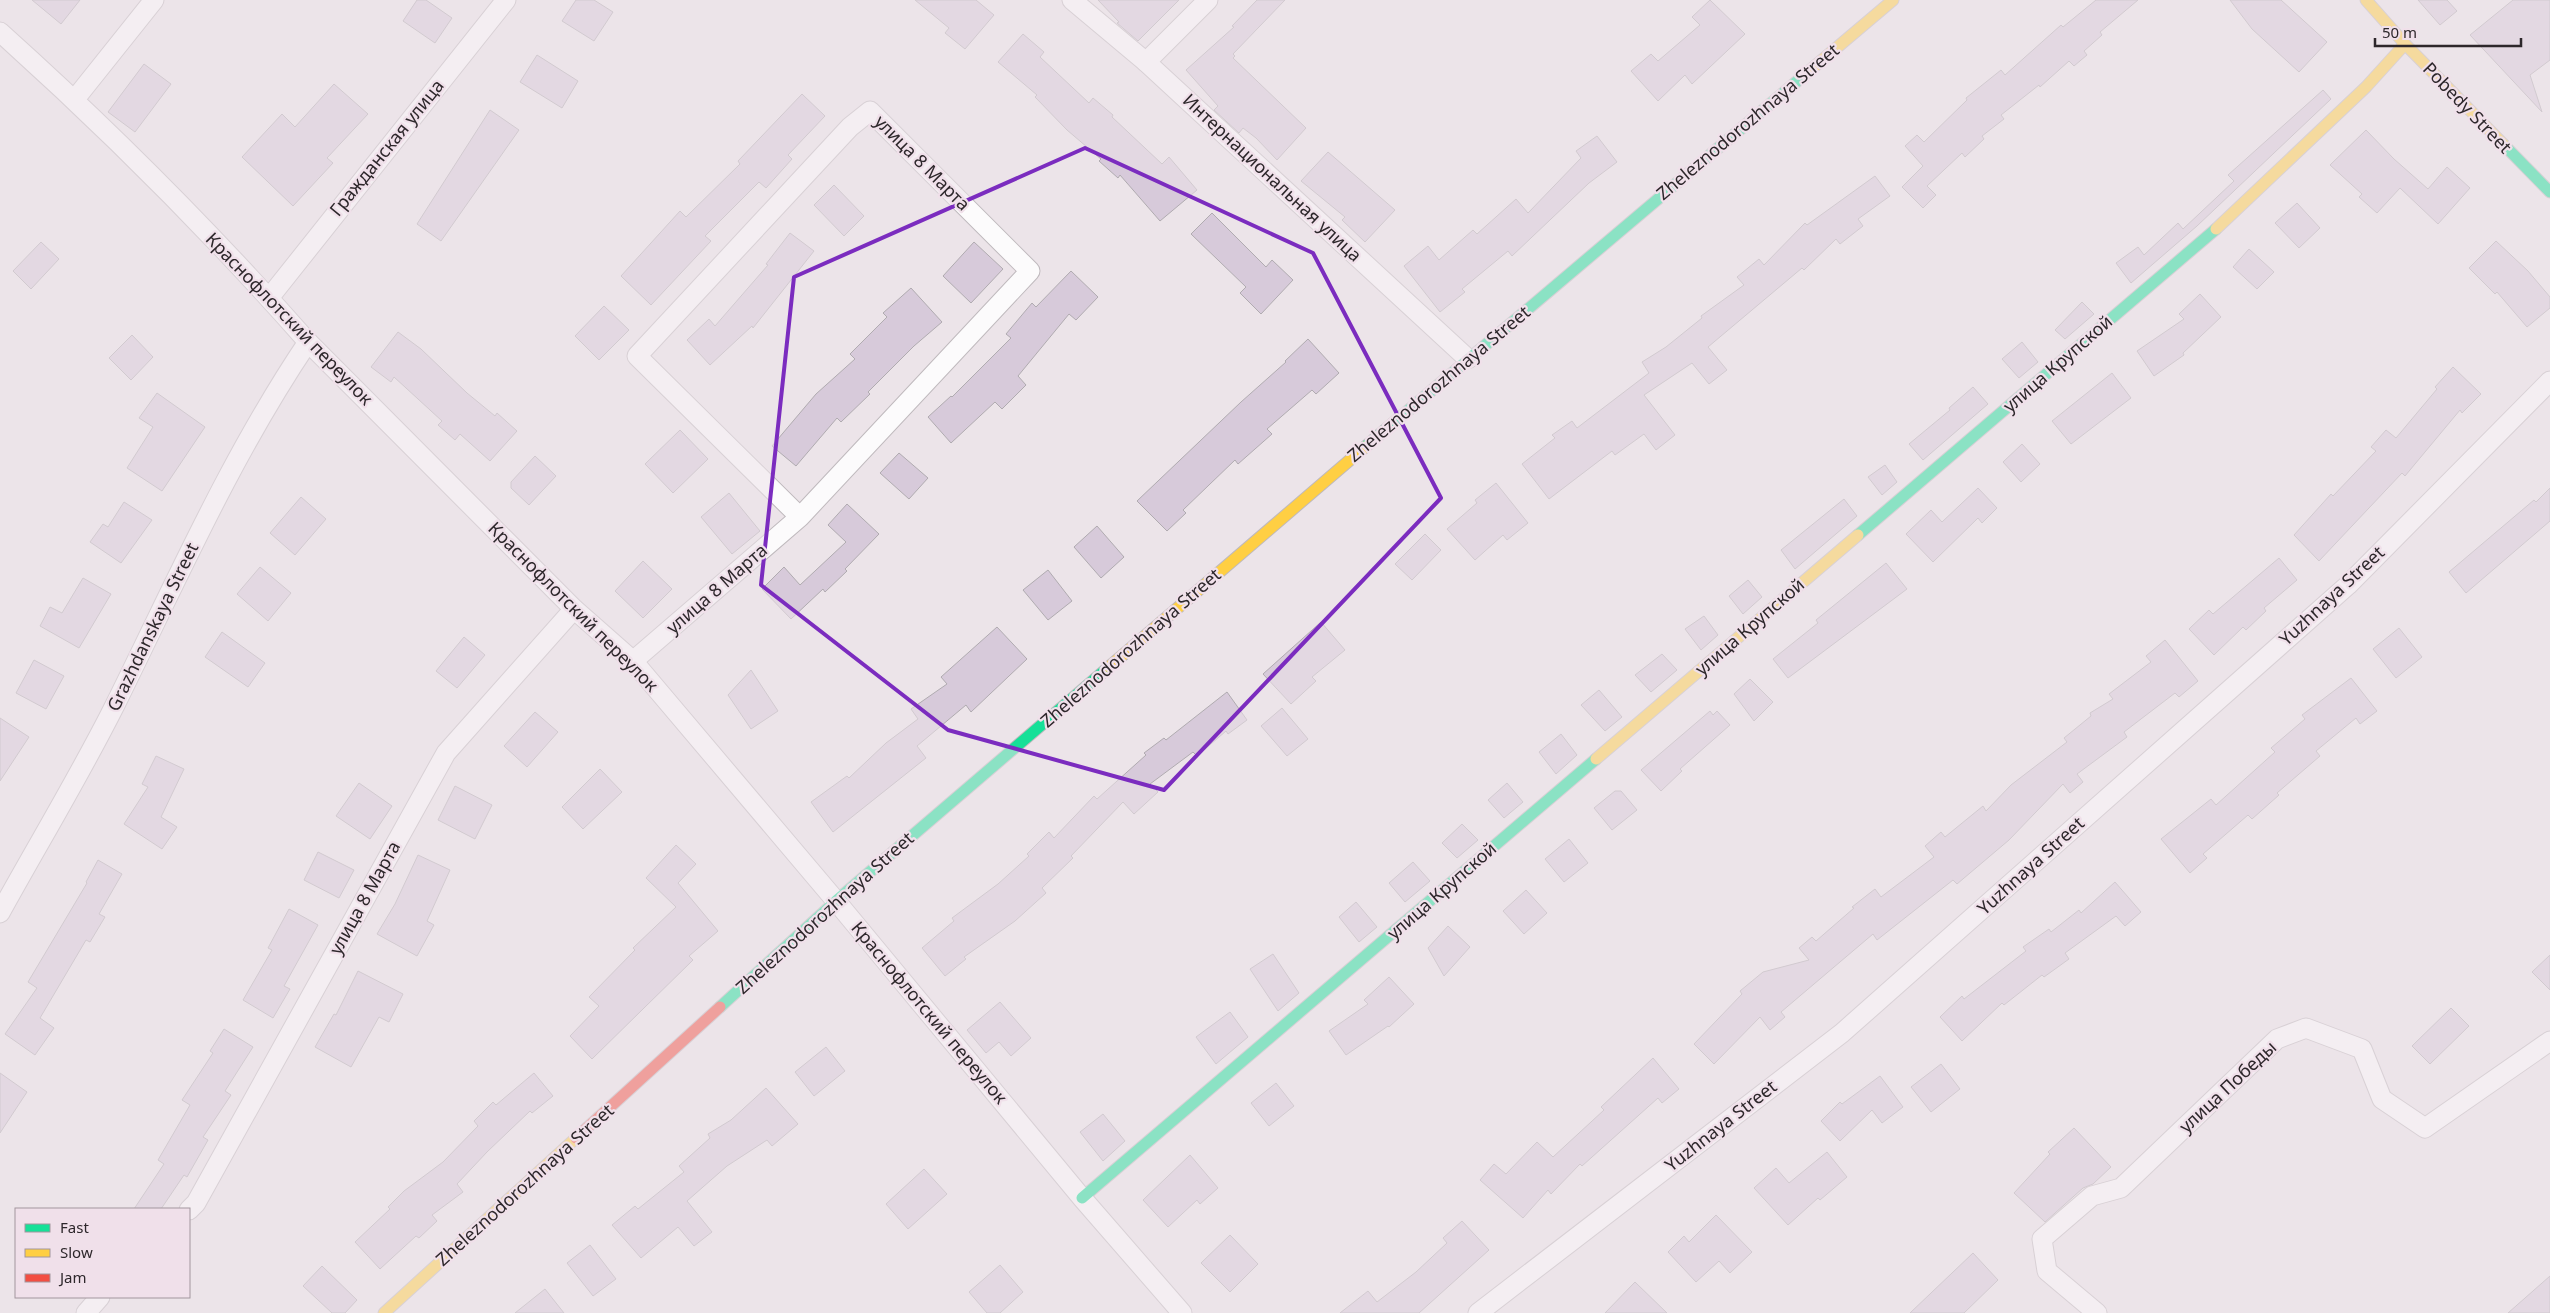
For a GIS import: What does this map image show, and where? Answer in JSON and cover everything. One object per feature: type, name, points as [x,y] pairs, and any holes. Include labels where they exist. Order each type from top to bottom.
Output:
[{"type":"street","points":[[75,99],[154,0]]},
{"type":"street","name":"Гражданская улица","points":[[269,298],[506,0]]},
{"type":"street","name":"Интернациональная улица","points":[[1072,0],[1146,62],[1468,359]]},
{"type":"street","points":[[1146,62],[1208,0]]},
{"type":"street","name":"Zheleznodorozhnaya Street","points":[[384,1313],[836,900],[1468,359],[1893,0]]},
{"type":"street","name":"Pobedy Street","points":[[2366,0],[2405,44],[2550,192]]},
{"type":"street","name":"Краснофлотский переулок","points":[[0,32],[75,99],[269,298],[308,342],[574,609],[633,661],[836,900],[1082,1198],[1182,1313]]},
{"type":"street","name":"улица Крупской","points":[[1082,1198],[2206,237],[2366,88],[2405,44]]},
{"type":"street","name":"улица 8 Марта","points":[[633,661],[800,517],[1030,271],[870,111],[850,127],[638,356],[800,517]]},
{"type":"street","name":"Grazhdanskaya Street","points":[[0,913],[114,707],[218,497],[284,378],[308,342]]},
{"type":"street","name":"Yuzhnaya Street","points":[[1478,1313],[1842,1033],[2348,584],[2550,381]]},
{"type":"street","name":"улица 8 Марта","points":[[190,1209],[196,1202],[446,753],[574,609]]},
{"type":"street","name":"улица Победы","points":[[2097,1313],[2047,1271],[2042,1239],[2092,1196],[2121,1188],[2276,1039],[2306,1028],[2362,1049],[2382,1099],[2425,1128],[2550,1041]]},
{"type":"street","points":[[86,1313],[99,1298]]},
{"type":"highlighted area","points":[[1085,148],[1313,253],[1441,498],[1164,790],[948,730],[761,585],[794,277]]},
{"type":"building","points":[[32,0],[80,0],[61,24]]},
{"type":"building","points":[[417,0],[426,0],[452,18],[435,43],[403,21]]},
{"type":"building","points":[[576,0],[594,0],[613,12],[594,41],[562,21]]},
{"type":"building","points":[[915,0],[976,0],[994,15],[965,49],[945,33],[949,28]]},
{"type":"building","points":[[1098,0],[1179,0],[1138,41],[1117,23],[1119,22]]},
{"type":"building","points":[[1257,0],[1285,0],[1233,54],[1235,56],[1233,58],[1306,128],[1277,160],[1256,138],[1243,128],[1239,133],[1214,110],[1218,106],[1186,70],[1234,27],[1232,26]]},
{"type":"building","points":[[1710,0],[1745,34],[1692,84],[1685,75],[1658,101],[1631,71],[1651,54],[1658,61],[1700,25],[1692,17]]},
{"type":"building","points":[[2096,0],[2138,0],[2100,32],[2102,35],[2084,51],[2087,55],[2074,66],[2069,61],[2040,87],[2039,85],[2001,115],[2004,119],[1982,136],[1984,139],[1965,157],[1962,153],[1927,186],[1936,195],[1923,208],[1902,187],[1923,166],[1905,146],[1917,135],[1924,142],[1967,100],[1966,98],[2001,70],[2005,75],[2061,25],[2063,27]]},
{"type":"building","points":[[2230,0],[2281,0],[2327,42],[2299,72],[2252,29]]},
{"type":"building","points":[[2418,0],[2447,0],[2457,11],[2440,25]]},
{"type":"building","points":[[2513,0],[2550,0],[2550,60],[2530,75],[2542,112],[2470,35]]},
{"type":"building","points":[[1023,34],[1044,52],[1040,57],[1089,103],[1093,98],[1113,115],[1112,117],[1162,164],[1169,157],[1197,190],[1160,221],[1120,175],[1118,178],[1099,161],[1101,159],[1067,130],[1035,97],[1037,95],[998,62]]},
{"type":"building","points":[[537,55],[578,81],[562,108],[520,82]]},
{"type":"building","points":[[144,64],[171,84],[135,132],[108,112]]},
{"type":"building","points":[[334,84],[368,114],[327,158],[333,163],[293,206],[242,157],[282,114],[295,127]]},
{"type":"building","points":[[2323,90],[2331,99],[2197,226],[2131,283],[2116,263],[2138,247],[2144,255],[2178,223],[2183,229],[2234,181],[2228,175]]},
{"type":"building","points":[[802,94],[825,116],[788,155],[792,159],[766,188],[759,182],[705,236],[711,241],[651,305],[621,276],[680,211],[686,217],[740,164],[738,161]]},
{"type":"building","points":[[490,110],[519,130],[441,241],[417,224]]},
{"type":"building","points":[[2366,130],[2394,159],[2428,189],[2447,167],[2470,188],[2438,224],[2400,188],[2377,213],[2359,197],[2362,194],[2330,165]]},
{"type":"building","points":[[1597,136],[1617,162],[1589,183],[1512,256],[1508,251],[1462,289],[1465,292],[1440,312],[1404,266],[1428,246],[1439,260],[1473,230],[1477,234],[1516,199],[1528,213],[1581,158],[1576,151]]},
{"type":"building","points":[[1328,152],[1395,210],[1365,242],[1342,220],[1345,217],[1301,181]]},
{"type":"building","points":[[1875,176],[1890,196],[1858,219],[1863,226],[1840,244],[1836,239],[1804,270],[1802,268],[1708,347],[1727,370],[1709,384],[1692,363],[1644,395],[1675,435],[1656,450],[1644,434],[1615,455],[1612,451],[1549,499],[1522,464],[1555,438],[1552,435],[1572,421],[1577,428],[1649,373],[1642,362],[1666,347],[1702,318],[1701,316],[1744,285],[1737,277],[1759,259],[1764,265],[1805,223],[1807,225]]},
{"type":"building","points":[[834,185],[864,216],[844,236],[814,205]]},
{"type":"building","points":[[2297,203],[2320,228],[2299,248],[2275,223]]},
{"type":"building","points":[[1212,213],[1266,267],[1272,260],[1293,280],[1261,314],[1240,293],[1246,287],[1191,234]]},
{"type":"building","points":[[790,233],[814,251],[753,328],[752,326],[710,365],[687,340],[709,319],[715,326],[768,265],[766,264]]},
{"type":"building","points":[[2496,241],[2528,271],[2550,297],[2550,308],[2527,327],[2497,292],[2495,294],[2469,268]]},
{"type":"building","points":[[41,242],[59,259],[31,289],[13,271]]},
{"type":"building","points":[[974,242],[1003,269],[971,303],[943,276]]},
{"type":"building","points":[[2249,249],[2274,272],[2257,289],[2233,267]]},
{"type":"building","points":[[1071,271],[1098,297],[1076,320],[1069,314],[1018,376],[1026,385],[1002,409],[995,402],[951,443],[928,417],[952,397],[1011,338],[1006,334],[1032,303],[1036,307]]},
{"type":"building","points":[[911,288],[942,322],[914,346],[868,392],[870,394],[841,422],[837,418],[796,466],[772,446],[816,394],[855,359],[850,354],[887,317],[883,313]]},
{"type":"building","points":[[2200,294],[2221,317],[2183,353],[2184,355],[2154,376],[2137,351],[2184,319],[2179,314]]},
{"type":"building","points":[[2082,302],[2094,314],[2065,339],[2055,330]]},
{"type":"building","points":[[604,306],[629,330],[599,360],[575,336]]},
{"type":"building","points":[[398,332],[421,349],[467,393],[495,416],[497,413],[517,431],[490,461],[460,434],[455,440],[438,425],[442,421],[394,377],[391,382],[371,367]]},
{"type":"building","points":[[132,335],[153,357],[131,380],[109,358]]},
{"type":"building","points":[[1308,339],[1339,373],[1316,394],[1312,390],[1267,429],[1272,434],[1238,464],[1235,460],[1183,510],[1186,513],[1167,531],[1137,501],[1286,362]]},
{"type":"building","points":[[2022,342],[2038,362],[2019,378],[2002,359]]},
{"type":"building","points":[[2453,367],[2481,394],[2462,413],[2460,410],[2405,476],[2402,473],[2319,561],[2294,535],[2331,494],[2333,496],[2376,451],[2371,447],[2386,430],[2396,438],[2437,389],[2435,387]]},
{"type":"building","points":[[2112,373],[2131,398],[2071,444],[2052,421]]},
{"type":"building","points":[[1973,387],[1988,404],[1923,460],[1909,444],[1950,410],[1949,408]]},
{"type":"building","points":[[157,393],[205,427],[162,491],[127,468],[153,427],[139,418]]},
{"type":"building","points":[[680,430],[708,459],[673,493],[645,464]]},
{"type":"building","points":[[2022,444],[2040,464],[2021,482],[2003,462]]},
{"type":"building","points":[[899,453],[928,478],[909,499],[880,473]]},
{"type":"building","points":[[535,456],[556,476],[529,505],[511,488],[511,482]]},
{"type":"building","points":[[1885,465],[1897,482],[1882,495],[1868,477]]},
{"type":"building","points":[[1496,483],[1528,523],[1507,540],[1503,535],[1475,560],[1447,529],[1477,503],[1475,500]]},
{"type":"building","points":[[1978,488],[1997,508],[1982,523],[1978,518],[1933,562],[1906,534],[1931,510],[1942,522]]},
{"type":"building","points":[[2550,488],[2550,521],[2466,593],[2449,572],[2534,500],[2536,502]]},
{"type":"building","points":[[729,493],[760,531],[732,554],[701,517]]},
{"type":"building","points":[[301,497],[326,519],[295,555],[270,533]]},
{"type":"building","points":[[1844,499],[1857,516],[1795,569],[1781,550]]},
{"type":"building","points":[[124,502],[152,520],[121,563],[90,542],[103,524],[108,527]]},
{"type":"building","points":[[847,504],[879,534],[845,569],[847,571],[825,592],[823,589],[791,619],[762,589],[784,567],[800,585],[846,542],[828,525]]},
{"type":"building","points":[[1097,526],[1124,557],[1101,578],[1074,547]]},
{"type":"building","points":[[1425,534],[1441,550],[1412,580],[1395,564]]},
{"type":"building","points":[[2279,558],[2297,580],[2264,608],[2266,611],[2246,630],[2243,627],[2214,655],[2189,629],[2209,610],[2213,614]]},
{"type":"building","points":[[643,561],[672,589],[643,618],[615,591]]},
{"type":"building","points":[[1886,563],[1907,589],[1788,678],[1773,659],[1818,623],[1816,620]]},
{"type":"building","points":[[260,567],[291,593],[268,621],[237,594]]},
{"type":"building","points":[[1048,570],[1072,601],[1048,620],[1023,590]]},
{"type":"building","points":[[83,578],[111,594],[79,648],[40,626],[50,607],[62,613]]},
{"type":"building","points":[[1748,580],[1762,597],[1743,614],[1729,596]]},
{"type":"building","points":[[1704,616],[1718,635],[1701,650],[1685,629]]},
{"type":"building","points":[[1321,622],[1345,650],[1312,677],[1316,681],[1291,704],[1263,674]]},
{"type":"building","points":[[997,627],[1027,659],[971,712],[966,705],[917,746],[926,758],[833,832],[811,802],[847,776],[849,778],[886,743],[918,719],[911,709],[947,684],[941,677]]},
{"type":"building","points":[[2399,628],[2422,657],[2396,678],[2373,649]]},
{"type":"building","points":[[222,632],[265,663],[248,687],[205,657]]},
{"type":"building","points":[[464,637],[485,655],[457,688],[436,671]]},
{"type":"building","points":[[2165,640],[2198,681],[2179,697],[2175,693],[2124,732],[2127,737],[2077,774],[2083,782],[2070,793],[2063,784],[2009,840],[1957,884],[1953,880],[1877,940],[1873,934],[1781,1012],[1785,1017],[1770,1030],[1760,1017],[1714,1064],[1694,1044],[1742,994],[1740,991],[1763,972],[1809,960],[1799,948],[1812,937],[1816,941],[1854,908],[1852,907],[1875,889],[1881,897],[1934,857],[1925,846],[1941,832],[1945,837],[1983,806],[1986,811],[2011,785],[2067,742],[2064,738],[2091,716],[2090,713],[2113,699],[2109,694],[2151,662],[2146,656]]},
{"type":"building","points":[[1662,654],[1677,670],[1651,692],[1635,675]]},
{"type":"building","points":[[34,660],[64,676],[46,709],[16,693]]},
{"type":"building","points":[[751,670],[778,711],[751,729],[728,695]]},
{"type":"building","points":[[2351,678],[2377,711],[2360,724],[2356,718],[2316,751],[2320,756],[2277,793],[2279,795],[2252,819],[2248,815],[2203,854],[2207,858],[2190,873],[2161,839],[2211,799],[2216,805],[2275,752],[2271,748],[2305,719],[2302,715]]},
{"type":"building","points":[[1750,679],[1773,702],[1754,721],[1734,694]]},
{"type":"building","points":[[1599,690],[1622,717],[1605,731],[1581,705]]},
{"type":"building","points":[[1227,692],[1247,720],[1228,734],[1226,731],[1197,756],[1193,752],[1150,784],[1158,792],[1134,814],[1123,802],[1071,856],[1073,858],[1042,888],[1046,893],[1015,921],[964,957],[966,959],[945,976],[922,948],[954,921],[952,918],[998,884],[1029,856],[1027,854],[1049,832],[1054,838],[1094,796],[1097,799],[1146,755],[1144,753],[1164,738],[1166,740]]},
{"type":"building","points":[[1282,708],[1308,739],[1287,756],[1261,726]]},
{"type":"building","points":[[1710,711],[1713,715],[1717,711],[1730,725],[1680,769],[1682,771],[1661,791],[1641,770]]},
{"type":"building","points":[[535,712],[558,732],[527,767],[504,746]]},
{"type":"building","points":[[0,718],[29,737],[0,781]]},
{"type":"building","points":[[1561,734],[1577,755],[1556,774],[1539,752]]},
{"type":"building","points":[[156,756],[184,769],[161,817],[177,827],[162,849],[124,824],[148,787],[142,784]]},
{"type":"building","points":[[600,769],[622,792],[583,829],[562,807]]},
{"type":"building","points":[[359,783],[392,806],[370,839],[336,816]]},
{"type":"building","points":[[1507,783],[1523,802],[1504,818],[1488,800]]},
{"type":"building","points":[[455,786],[492,805],[475,839],[438,820]]},
{"type":"building","points":[[1615,791],[1621,791],[1637,810],[1612,830],[1594,808]]},
{"type":"building","points":[[1462,824],[1478,840],[1457,858],[1442,843]]},
{"type":"building","points":[[1569,839],[1588,863],[1564,882],[1545,859]]},
{"type":"building","points":[[676,845],[696,864],[678,883],[718,931],[689,956],[693,960],[592,1059],[570,1036],[599,1006],[589,997],[635,950],[633,948],[676,907],[646,878]]},
{"type":"building","points":[[318,852],[354,870],[339,898],[304,880]]},
{"type":"building","points":[[418,855],[450,870],[427,921],[434,925],[417,956],[377,934],[395,904]]},
{"type":"building","points":[[98,860],[122,874],[99,914],[105,917],[90,942],[86,940],[40,1018],[54,1028],[35,1055],[5,1034],[37,988],[28,982],[87,883]]},
{"type":"building","points":[[1413,862],[1430,881],[1405,902],[1389,883]]},
{"type":"building","points":[[2115,882],[2141,912],[2125,926],[2116,916],[2065,953],[2069,959],[2044,977],[2042,975],[2004,1005],[2002,1003],[1962,1041],[1940,1017],[1962,996],[1964,999],[2026,951],[2023,947],[2049,929],[2051,932],[2079,910],[2081,913]]},
{"type":"building","points":[[1526,890],[1547,913],[1524,934],[1503,911]]},
{"type":"building","points":[[1356,902],[1377,927],[1359,942],[1339,917]]},
{"type":"building","points":[[289,909],[318,925],[284,986],[290,989],[273,1018],[243,1000],[272,950],[268,948]]},
{"type":"building","points":[[1448,926],[1470,947],[1444,976],[1428,948]]},
{"type":"building","points":[[1273,954],[1299,993],[1278,1011],[1250,969]]},
{"type":"building","points":[[2550,955],[2550,990],[2532,972]]},
{"type":"building","points":[[358,971],[403,994],[389,1022],[379,1017],[351,1067],[315,1047],[334,1014],[336,1015]]},
{"type":"building","points":[[1389,977],[1414,1004],[1389,1027],[1346,1055],[1329,1031],[1368,1004],[1364,1000]]},
{"type":"building","points":[[1000,1002],[1031,1038],[1011,1056],[999,1042],[986,1053],[967,1030]]},
{"type":"building","points":[[2451,1008],[2469,1026],[2430,1064],[2412,1046]]},
{"type":"building","points":[[1230,1012],[1248,1037],[1216,1064],[1196,1037]]},
{"type":"building","points":[[224,1029],[253,1047],[225,1091],[231,1095],[203,1137],[208,1140],[187,1177],[184,1175],[162,1208],[135,1208],[164,1164],[158,1160],[190,1105],[182,1100],[213,1053],[210,1051]]},
{"type":"building","points":[[826,1047],[845,1071],[814,1096],[795,1072]]},
{"type":"building","points":[[1653,1058],[1679,1089],[1662,1103],[1658,1098],[1582,1166],[1580,1164],[1551,1194],[1548,1190],[1523,1218],[1480,1180],[1494,1164],[1506,1174],[1537,1142],[1553,1157],[1604,1110],[1601,1107]]},
{"type":"building","points":[[1941,1064],[1960,1089],[1931,1112],[1911,1087]]},
{"type":"building","points":[[0,1073],[27,1092],[0,1133]]},
{"type":"building","points":[[534,1073],[553,1096],[532,1113],[530,1111],[487,1152],[457,1184],[463,1192],[432,1215],[437,1221],[419,1238],[416,1236],[380,1269],[355,1242],[390,1209],[388,1207],[404,1191],[443,1162],[478,1126],[474,1121],[493,1102],[496,1105]]},
{"type":"building","points":[[1880,1076],[1903,1107],[1882,1123],[1872,1110],[1840,1141],[1821,1121],[1840,1102],[1842,1104]]},
{"type":"building","points":[[1276,1083],[1294,1106],[1269,1126],[1251,1103]]},
{"type":"building","points":[[766,1088],[798,1124],[772,1146],[767,1140],[727,1166],[687,1201],[712,1232],[694,1246],[678,1227],[641,1258],[612,1225],[635,1206],[638,1209],[684,1172],[679,1166],[710,1138],[708,1134],[731,1120]]},
{"type":"building","points":[[1103,1114],[1125,1141],[1103,1161],[1080,1132]]},
{"type":"building","points":[[2074,1128],[2111,1167],[2093,1184],[2083,1188],[2045,1222],[2014,1193],[2050,1154],[2048,1152]]},
{"type":"building","points":[[1827,1152],[1847,1177],[1820,1200],[1818,1198],[1788,1225],[1754,1188],[1776,1168],[1789,1183]]},
{"type":"building","points":[[1190,1155],[1218,1188],[1200,1204],[1197,1200],[1168,1227],[1143,1200]]},
{"type":"building","points":[[924,1169],[947,1194],[908,1229],[886,1204]]},
{"type":"building","points":[[1716,1215],[1752,1252],[1730,1273],[1719,1261],[1696,1282],[1668,1252],[1684,1236],[1689,1242]]},
{"type":"building","points":[[1462,1221],[1489,1250],[1419,1313],[1340,1313],[1368,1291],[1377,1302],[1416,1272],[1447,1243],[1443,1238]]},
{"type":"building","points":[[1230,1235],[1258,1264],[1230,1292],[1201,1263]]},
{"type":"building","points":[[590,1245],[616,1279],[593,1296],[567,1263]]},
{"type":"building","points":[[1973,1253],[1998,1280],[1964,1313],[1910,1313]]},
{"type":"building","points":[[1000,1265],[1023,1292],[1000,1313],[987,1313],[969,1292]]},
{"type":"building","points":[[322,1266],[357,1300],[345,1313],[332,1313],[303,1286]]},
{"type":"building","points":[[2550,1276],[2550,1313],[2508,1313]]},
{"type":"building","points":[[1635,1282],[1667,1313],[1605,1313]]},
{"type":"building","points":[[545,1289],[564,1313],[515,1313]]},
{"type":"traffic: fast","points":[[1365,447],[1808,72]]},
{"type":"traffic: fast","points":[[2504,145],[2550,192]]},
{"type":"traffic: fast","points":[[1858,535],[2216,229]]},
{"type":"traffic: fast","points":[[720,1007],[836,901],[1109,667]]},
{"type":"traffic: fast","points":[[1082,1198],[1596,759]]},
{"type":"traffic: slow","points":[[1808,72],[1893,0]]},
{"type":"traffic: slow","points":[[2366,0],[2405,44],[2504,145]]},
{"type":"traffic: slow","points":[[2216,229],[2366,87],[2405,44]]},
{"type":"traffic: slow","points":[[1109,667],[1365,447]]},
{"type":"traffic: slow","points":[[1596,759],[1858,535]]},
{"type":"traffic: slow","points":[[384,1313],[576,1138]]},
{"type":"traffic: jam","points":[[576,1138],[720,1007]]}]
